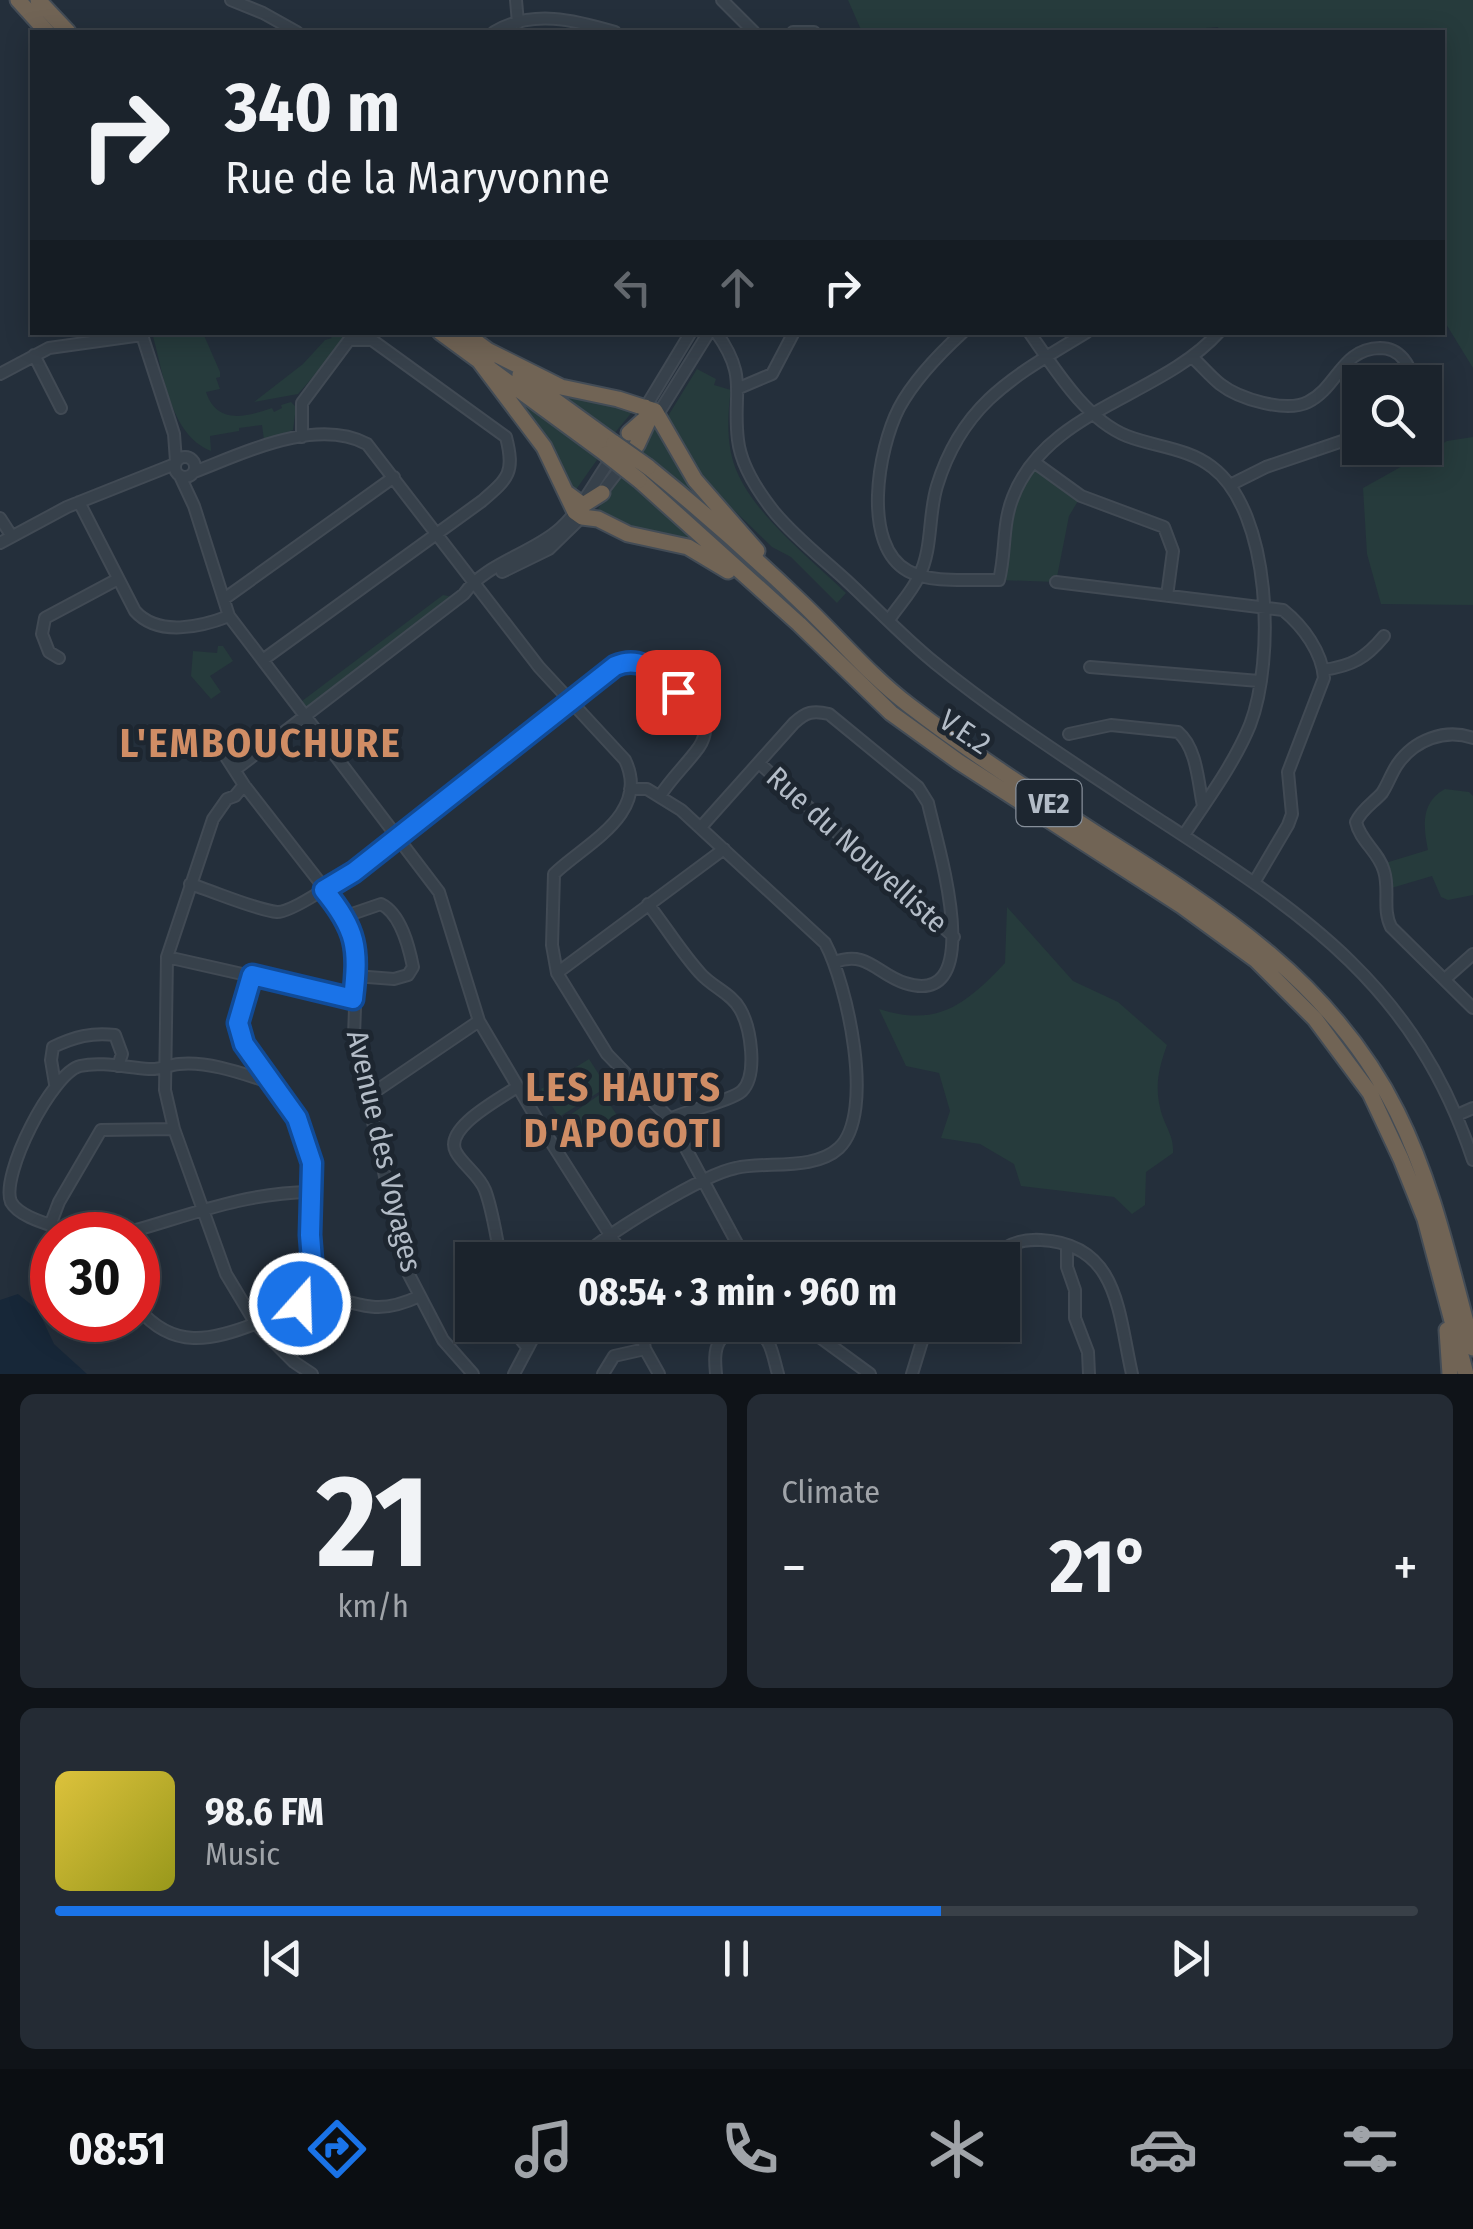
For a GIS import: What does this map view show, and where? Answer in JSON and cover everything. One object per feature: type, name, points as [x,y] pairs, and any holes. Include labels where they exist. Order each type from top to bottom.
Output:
[{"type":"highway","points":[[18,0],[45,30]]},
{"type":"highway","points":[[38,0],[66,30]]},
{"type":"highway","name":"V.E.2","points":[[446,335],[484,356],[643,474],[798,599],[906,703],[994,767],[1188,892],[1261,946],[1328,1007],[1381,1081],[1440,1223],[1466,1374]]},
{"type":"highway","name":"V.E.2","points":[[466,335],[484,356]]},
{"type":"highway","points":[[484,356],[561,386],[651,412],[696,480],[798,599]]},
{"type":"highway","points":[[484,356],[544,446],[566,491],[604,522],[628,534],[688,546],[712,558],[799,624]]},
{"type":"highway","points":[[633,439],[651,412]]},
{"type":"highway","name":"V.E.2","points":[[643,474],[891,713],[1182,906],[1256,960],[1315,1018],[1370,1093],[1425,1219],[1473,1348]]},
{"type":"highway","points":[[1451,1293],[1473,1328]]},
{"type":"highway","points":[[1450,1374],[1451,1293]]},
{"type":"street","points":[[231,0],[294,30]]},
{"type":"street","points":[[516,0],[518,22]]},
{"type":"street","points":[[722,0],[752,30]]},
{"type":"street","points":[[499,30],[518,22],[565,19],[606,30]]},
{"type":"street","points":[[0,374],[49,348],[135,335]]},
{"type":"street","points":[[142,335],[230,616],[439,892],[479,1020],[616,1242]]},
{"type":"street","points":[[651,412],[690,335]]},
{"type":"street","points":[[651,412],[711,335]]},
{"type":"street","points":[[716,335],[729,350],[740,388],[738,440],[744,464],[776,514],[932,662],[1009,720],[1254,880],[1334,942],[1369,977],[1413,1035],[1457,1115],[1473,1160]]},
{"type":"street","points":[[740,388],[772,374],[792,335]]},
{"type":"street","points":[[960,335],[919,378],[899,409],[879,482],[881,537],[889,557],[919,577],[998,580],[1008,510],[1018,485],[1034,462],[1061,435],[1192,357],[1217,335]]},
{"type":"street","points":[[1032,335],[1094,414],[1130,437],[1202,460],[1230,485],[1251,523],[1265,608],[1254,712],[1244,737],[1184,835]]},
{"type":"street","points":[[888,620],[919,577],[936,488],[964,429],[997,389],[1083,335]]},
{"type":"street","points":[[264,660],[502,483],[512,462],[506,437],[372,340],[350,340],[302,403],[302,437]]},
{"type":"street","points":[[1192,357],[1234,391],[1292,406],[1309,402],[1348,358],[1364,350],[1382,348],[1398,353],[1408,365]]},
{"type":"street","points":[[34,355],[61,408]]},
{"type":"street","points":[[0,543],[79,502],[150,474],[333,432],[367,444],[570,702],[625,760],[630,788],[628,805],[618,820],[554,874],[552,945],[558,974],[607,1054],[670,1119],[735,1242]]},
{"type":"street","points":[[236,769],[464,594],[473,581],[538,546],[560,528],[586,504],[633,439]]},
{"type":"street","points":[[1230,485],[1266,467],[1342,441]]},
{"type":"street","points":[[1034,462],[1081,496],[1164,527],[1173,552],[1168,596]]},
{"type":"street","points":[[224,599],[394,478]]},
{"type":"street","points":[[79,502],[142,620],[192,628],[230,616]]},
{"type":"street","points":[[0,518],[11,535]]},
{"type":"street","points":[[59,658],[48,652],[42,634],[45,618],[118,579]]},
{"type":"street","points":[[1056,582],[1283,610],[1313,646],[1324,670],[1320,692],[1288,772],[1292,814],[1254,880]]},
{"type":"street","points":[[1324,670],[1348,666],[1369,655],[1384,636]]},
{"type":"street","points":[[190,884],[277,912],[294,908],[354,872],[615,666],[629,662],[644,664],[698,709],[706,724],[703,741],[678,768],[660,796]]},
{"type":"street","points":[[1090,667],[1259,682]]},
{"type":"street","points":[[701,827],[804,714],[815,711],[829,714],[918,787],[928,805],[954,938],[948,970],[941,978],[920,986],[903,982],[864,959],[849,957],[835,962]]},
{"type":"street","points":[[1068,734],[1111,726],[1178,732],[1192,754],[1203,806]]},
{"type":"street","points":[[1473,738],[1437,736],[1412,749],[1356,822],[1358,832],[1384,870],[1388,890],[1386,917],[1391,927],[1473,1008]]},
{"type":"street","name":"Avenue des Voyages","points":[[219,746],[244,785],[346,916],[355,938],[354,1036],[405,1267],[442,1340],[474,1374]]},
{"type":"street","name":"Rue du Nouvelliste","points":[[759,763],[954,938]]},
{"type":"street","points":[[244,785],[213,818],[166,957],[162,1070],[174,1129],[226,1274],[256,1324],[294,1362],[312,1374]]},
{"type":"street","points":[[601,1242],[702,1180],[736,1168],[824,1157],[840,1148],[856,1118],[848,1012],[835,962],[825,944],[701,827],[660,796],[630,788]]},
{"type":"street","points":[[558,974],[724,849]]},
{"type":"street","points":[[346,916],[382,904],[390,909],[410,950],[413,967],[408,975],[394,979],[356,976]]},
{"type":"street","points":[[648,904],[701,974],[734,1000],[740,1010],[751,1066],[750,1079],[736,1096],[690,1108],[670,1119]]},
{"type":"street","points":[[1445,978],[1473,954]]},
{"type":"street","points":[[166,957],[353,999]]},
{"type":"street","points":[[252,975],[238,1023],[244,1044],[297,1118],[308,1143],[312,1163],[310,1235],[315,1298]]},
{"type":"street","points":[[367,1097],[479,1020]]},
{"type":"street","points":[[55,1084],[53,1047],[73,1037],[115,1035],[122,1054],[118,1066]]},
{"type":"street","points":[[30,1218],[12,1205],[8,1192],[14,1162],[65,1072],[82,1066],[162,1070],[175,1064],[193,1064],[269,1082]]},
{"type":"street","points":[[497,1242],[484,1187],[453,1143],[469,1120],[517,1087]]},
{"type":"street","points":[[1457,1115],[1473,1108]]},
{"type":"street","points":[[55,1212],[101,1130],[174,1129]]},
{"type":"street","points":[[160,1222],[273,1193],[310,1192]]},
{"type":"street","points":[[1018,1242],[1048,1240],[1096,1258],[1109,1281],[1132,1374]]},
{"type":"street","points":[[1067,1245],[1066,1267],[1074,1290],[1076,1318],[1088,1352],[1089,1374]]},
{"type":"street","points":[[160,1328],[204,1340],[256,1324],[315,1298],[342,1299],[375,1307],[420,1296]]},
{"type":"street","points":[[716,1374],[717,1344],[735,1330],[759,1334],[768,1341],[778,1374]]},
{"type":"street","points":[[523,1342],[528,1348]]},
{"type":"street","points":[[514,1374],[531,1342]]},
{"type":"street","points":[[644,1342],[658,1374]]},
{"type":"street","points":[[826,1342],[870,1374]]},
{"type":"street","points":[[912,1374],[922,1342]]},
{"type":"street","points":[[602,1374],[614,1356],[645,1348]]},
{"type":"green space","points":[[848,0],[1473,0],[1473,368],[1445,322],[1445,30],[861,30]]},
{"type":"green space","points":[[153,335],[204,335],[220,372],[216,378],[220,389],[206,392],[217,410],[243,416],[272,408],[274,412],[291,402],[296,407],[293,430],[264,440],[262,425],[239,428],[210,436],[211,451],[186,431],[170,401]]},
{"type":"green space","points":[[328,335],[354,335],[298,394],[254,402],[303,364],[325,340],[332,338]]},
{"type":"green space","points":[[697,369],[716,379],[714,385],[731,390],[729,443],[747,490],[787,538],[846,593],[837,603],[791,557],[772,547],[691,463],[668,416]]},
{"type":"green space","points":[[545,385],[633,411],[613,435]]},
{"type":"green space","points":[[511,393],[599,457],[575,491],[571,491]]},
{"type":"green space","points":[[656,426],[737,533],[636,453]]},
{"type":"green space","points":[[1473,437],[1473,605],[1381,604],[1367,554],[1363,488],[1404,465],[1442,465],[1442,444]]},
{"type":"green space","points":[[1034,462],[1081,496],[1069,516],[1056,582],[999,580],[1008,510]]},
{"type":"green space","points":[[622,472],[715,553],[626,523],[598,509]]},
{"type":"green space","points":[[443,595],[458,598],[307,714],[298,704]]},
{"type":"green space","points":[[218,646],[223,646],[233,661],[210,676],[221,692],[211,699],[191,676],[193,651],[217,653]]},
{"type":"green space","points":[[1445,789],[1473,796],[1473,895],[1448,900],[1441,897],[1432,876],[1388,889],[1382,864],[1428,850],[1428,808]]},
{"type":"green space","points":[[1007,907],[1073,981],[1118,1002],[1167,1045],[1159,1071],[1158,1097],[1173,1153],[1146,1172],[1145,1205],[1132,1214],[1114,1197],[1021,1186],[1014,1164],[980,1144],[941,1138],[950,1111],[939,1073],[906,1066],[879,1009],[918,1016],[935,1014],[964,1001],[1005,963]]},
{"type":"green space","points":[[589,1059],[607,1087],[559,1117],[541,1089]]},
{"type":"green space","points":[[602,1093],[621,1121],[588,1142],[570,1115]]},
{"type":"water","points":[[18,1294],[30,1304],[30,1342],[53,1342],[87,1374],[0,1374],[0,1300]]},
{"type":"district","name":"L'EMBOUCHURE","points":[[261,743]]},
{"type":"district","name":"LES HAUTS D'APOGOTI","points":[[624,1110]]},
{"type":"route","points":[[300,1304],[315,1298],[310,1235],[312,1163],[297,1118],[244,1044],[238,1023],[252,975],[353,999],[355,938],[346,916],[324,890],[354,872],[615,666],[629,662],[644,664],[678,692]]}]
